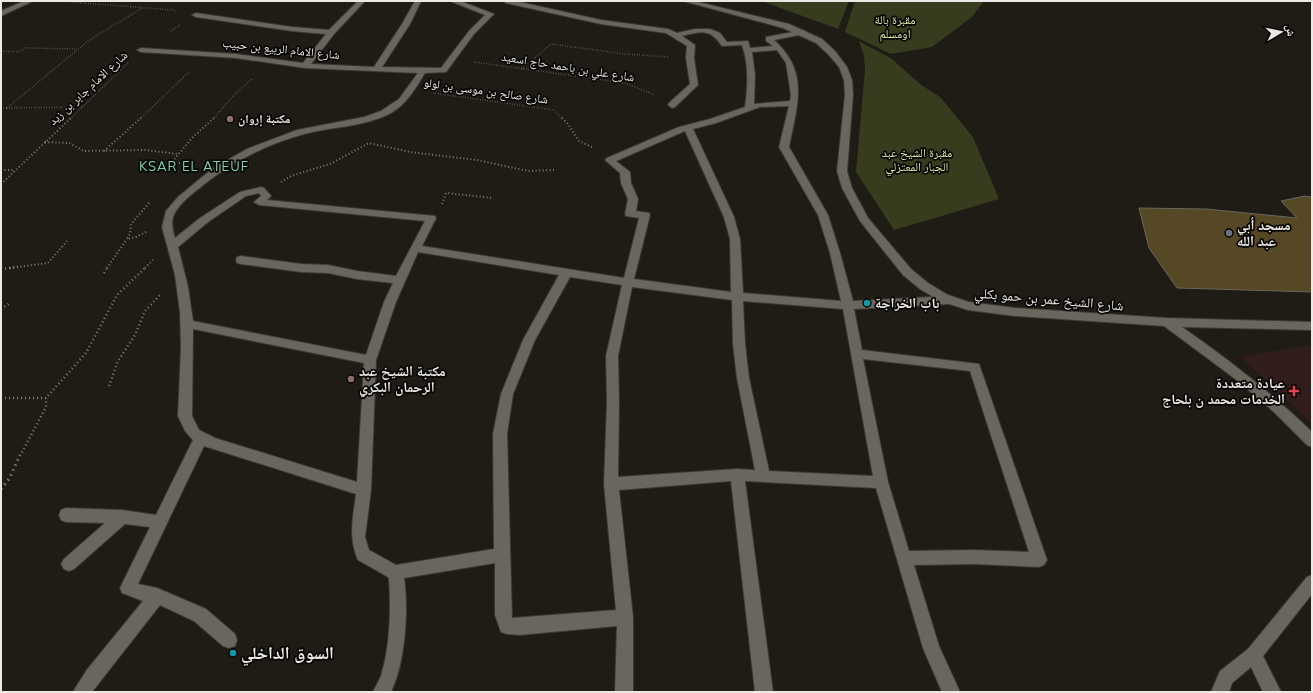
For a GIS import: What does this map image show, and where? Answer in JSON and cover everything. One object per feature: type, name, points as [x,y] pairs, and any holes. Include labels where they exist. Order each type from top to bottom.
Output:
[{"type":"street","points":[[1,14],[30,1]]},
{"type":"street","points":[[305,66],[332,32],[362,1]]},
{"type":"street","points":[[377,68],[406,24],[418,1]]},
{"type":"street","points":[[452,59],[470,35],[490,14],[453,1]]},
{"type":"street","points":[[506,1],[600,22],[668,31],[691,45],[690,58],[694,85],[672,105]]},
{"type":"street","points":[[531,7],[539,1]]},
{"type":"street","name":"شارع الشيخ عمر بن حمو بكلي","points":[[686,1],[766,21],[801,32],[819,41],[832,53],[843,67],[848,80],[849,95],[842,171],[847,188],[855,205],[864,219],[907,272],[924,286],[950,300],[968,306],[991,310],[1167,322],[1312,326]]},
{"type":"street","points":[[196,15],[292,29],[332,32]]},
{"type":"street","points":[[676,36],[686,33],[714,32],[725,44],[745,43],[748,50],[751,78],[749,108]]},
{"type":"street","points":[[801,32],[769,39],[779,48],[790,63],[795,95],[784,147],[823,215],[835,253],[848,306],[881,482],[931,648],[951,692]]},
{"type":"street","points":[[748,50],[779,48]]},
{"type":"street","name":"شارع الامام الربيع بن حبيب","points":[[141,50],[236,56],[305,66],[423,71],[443,70],[452,59]]},
{"type":"street","points":[[364,490],[201,438],[190,429],[185,416],[187,324],[184,293],[167,227],[167,220],[169,213],[178,202],[202,181],[220,168],[271,142],[318,127],[382,114],[394,108],[411,89],[423,71]]},
{"type":"street","points":[[624,692],[625,616],[611,484],[613,402],[612,356],[628,282],[645,215],[630,214],[633,199],[626,183],[625,172],[610,160],[688,127],[713,121],[759,105],[794,102]]},
{"type":"street","points":[[688,127],[729,217],[735,239],[739,344],[743,378],[764,476]]},
{"type":"street","points":[[172,246],[204,220],[243,194],[261,190],[266,196],[259,202],[431,218],[415,248],[390,302],[370,360],[364,490],[358,537],[363,555],[395,572],[502,555]]},
{"type":"street","points":[[415,248],[676,290],[738,297],[848,306],[950,300]]},
{"type":"street","points":[[241,260],[301,268],[328,269],[357,275],[400,280]]},
{"type":"street","points":[[566,273],[529,340],[507,394],[500,434],[503,615],[507,626],[519,627],[625,616]]},
{"type":"street","points":[[1167,322],[1252,384],[1293,421],[1312,441]]},
{"type":"street","points":[[187,324],[370,360]]},
{"type":"street","points":[[857,354],[975,367],[1040,560],[973,557],[903,558]]},
{"type":"street","points":[[201,438],[128,588],[140,593],[157,596],[200,615],[229,640]]},
{"type":"street","points":[[611,484],[737,475],[881,482]]},
{"type":"street","points":[[737,475],[764,692]]},
{"type":"street","points":[[66,515],[122,517],[160,522]]},
{"type":"street","points":[[70,564],[122,517]]},
{"type":"street","points":[[382,692],[391,672],[398,611],[397,576],[395,572]]},
{"type":"street","points":[[1220,692],[1226,677],[1254,655],[1312,582]]},
{"type":"street","points":[[82,692],[92,677],[157,596]]},
{"type":"street","points":[[1254,655],[1272,692]]},
{"type":"path","points":[[58,1],[173,10],[196,15]]},
{"type":"path","points":[[7,108],[78,49],[142,8]]},
{"type":"path","name":"شارع الامام جابر بن زيد","points":[[1,184],[141,50],[196,15]]},
{"type":"path","points":[[522,70],[550,44],[625,54],[690,58]]},
{"type":"path","points":[[1,50],[19,52],[25,48],[78,49]]},
{"type":"path","points":[[104,151],[160,101],[192,69],[211,54]]},
{"type":"path","name":"شارع علي بن باحمد حاج اسعيد","points":[[452,59],[522,70],[549,72],[624,83],[640,88],[672,105]]},
{"type":"path","points":[[44,142],[69,144],[84,150],[145,150],[178,154],[202,128],[219,113],[235,94],[274,62]]},
{"type":"path","name":"شارع صالح بن موسى بن لولو","points":[[411,89],[554,110],[568,124],[578,141],[594,147],[610,160]]},
{"type":"path","points":[[1,108],[82,107]]},
{"type":"path","points":[[263,193],[291,176],[330,164],[369,143],[410,152],[478,160],[528,171],[554,170]]},
{"type":"path","points":[[1,170],[15,170]]},
{"type":"path","points":[[431,218],[442,204],[446,193],[492,198]]},
{"type":"path","points":[[104,273],[128,239]]},
{"type":"path","points":[[1,269],[48,263],[67,241]]},
{"type":"path","points":[[1,489],[10,479],[30,435],[46,407],[46,398],[86,353],[117,294],[161,253],[172,246]]},
{"type":"path","points":[[109,386],[118,361],[135,335],[145,311],[164,290],[180,277]]},
{"type":"path","points":[[1,309],[10,303]]},
{"type":"path","points":[[1,398],[46,398]]},
{"type":"shaded area","name":"عيادة متعددة الخدمات محمد ن بلحاج","points":[[1312,345],[1312,424],[1241,357]]},
{"type":"green space","points":[[761,1],[849,1],[838,29]]},
{"type":"green space","name":"مقبرة بالة اومسلم","points":[[855,1],[984,1],[972,17],[932,47],[891,54],[845,32]]},
{"type":"green space","name":"مقبرة الشيخ عبد الجبار المعتزلي","points":[[859,41],[892,59],[920,84],[940,97],[973,137],[999,199],[894,230],[856,172],[865,69],[864,56]]},
{"type":"building","name":"مسجد أبي عبد الله","points":[[1305,196],[1312,197],[1312,292],[1177,288],[1149,248],[1139,208],[1206,209],[1297,218],[1281,201]]},
{"type":"place","name":"مكتبة إروان","points":[[230,119]]},
{"type":"place","name":"مسجد أبي عبد الله","points":[[1229,233]]},
{"type":"place","name":"باب الخراجة","points":[[867,303]]},
{"type":"place","name":"مكتبة الشيخ عبد الرحمان البكري","points":[[351,379]]},
{"type":"place","name":"عيادة متعددة الخدمات محمد ن بلحاج","points":[[1294,391]]},
{"type":"place","name":"السوق الداخلي","points":[[233,653]]},
{"type":"district","name":"KSAR EL ATEUF","points":[[194,166]]}]
